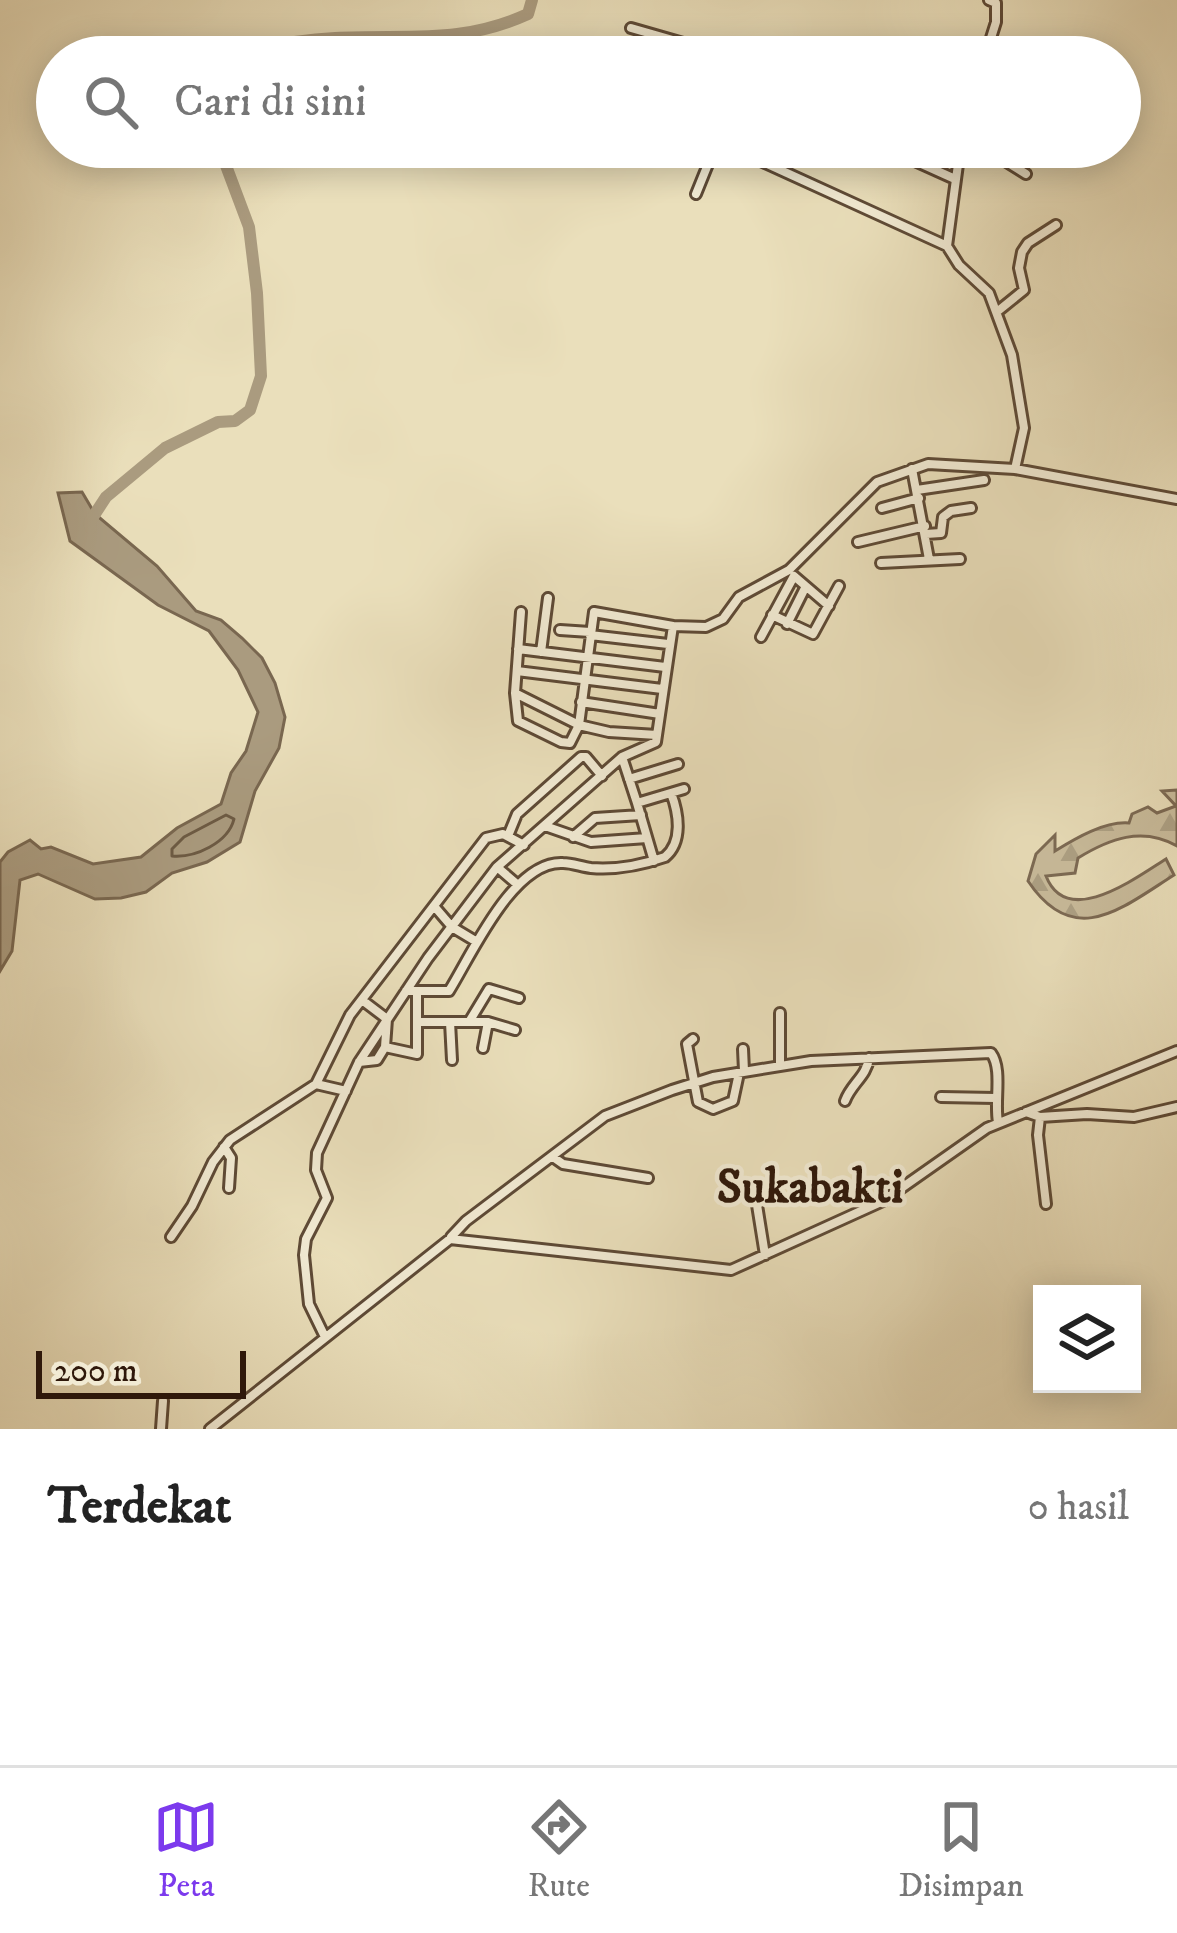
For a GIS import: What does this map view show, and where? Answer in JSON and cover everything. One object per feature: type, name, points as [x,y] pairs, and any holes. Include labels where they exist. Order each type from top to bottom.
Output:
[{"type":"street","points":[[989,0],[996,4],[992,36]]},
{"type":"street","points":[[631,28],[659,36]]},
{"type":"street","points":[[696,194],[707,168]]},
{"type":"street","points":[[776,168],[947,246],[959,265],[989,293],[1017,372],[1024,415],[1015,469]]},
{"type":"street","points":[[931,168],[955,179]]},
{"type":"street","points":[[947,246],[956,168]]},
{"type":"street","points":[[1016,168],[1026,174]]},
{"type":"street","points":[[998,311],[1024,290],[1018,268],[1026,245],[1056,225]]},
{"type":"street","points":[[760,637],[791,573],[877,482],[912,469],[939,463],[1015,469],[1177,499]]},
{"type":"street","points":[[912,469],[928,559]]},
{"type":"street","points":[[882,508],[918,494],[984,481]]},
{"type":"street","points":[[941,533],[943,517],[971,508]]},
{"type":"street","points":[[858,542],[926,530],[957,534]]},
{"type":"street","points":[[881,563],[960,559]]},
{"type":"street","points":[[791,573],[830,606]]},
{"type":"street","points":[[520,612],[514,716],[567,744],[579,725],[594,612],[673,626],[714,624],[740,596],[791,573]]},
{"type":"street","points":[[772,615],[813,634],[838,586]]},
{"type":"street","points":[[787,624],[805,587]]},
{"type":"street","points":[[542,652],[548,598]]},
{"type":"street","points":[[325,1337],[309,1304],[304,1256],[312,1224],[327,1198],[316,1170],[317,1153],[359,1062],[497,867],[623,757],[653,745],[673,626]]},
{"type":"street","points":[[560,630],[668,644]]},
{"type":"street","points":[[518,649],[665,667]]},
{"type":"street","points":[[517,670],[662,689]]},
{"type":"street","points":[[515,693],[579,725],[657,735]]},
{"type":"street","points":[[581,702],[660,714]]},
{"type":"street","points":[[610,732],[623,757],[655,861]]},
{"type":"street","points":[[508,836],[514,817],[581,757],[602,776]]},
{"type":"street","points":[[629,778],[678,764]]},
{"type":"street","points":[[637,803],[684,789]]},
{"type":"street","points":[[412,991],[449,992],[518,885],[554,863],[599,868],[665,857],[676,845],[671,794]]},
{"type":"street","points":[[573,837],[590,820],[640,815]]},
{"type":"street","points":[[545,826],[601,843],[647,838]]},
{"type":"street","points":[[171,1237],[224,1147],[316,1084],[350,1015],[486,838],[508,836],[524,845]]},
{"type":"street","points":[[497,867],[518,885]]},
{"type":"street","points":[[434,906],[452,927],[477,942]]},
{"type":"street","points":[[469,1022],[489,989],[518,998]]},
{"type":"street","points":[[385,1047],[417,1054],[412,991]]},
{"type":"street","points":[[362,1000],[387,1019]]},
{"type":"street","points":[[780,1013],[780,1065]]},
{"type":"street","points":[[359,1062],[377,1060],[385,1047],[387,1019]]},
{"type":"street","points":[[417,1022],[488,1022],[515,1030]]},
{"type":"street","points":[[450,1022],[452,1060]]},
{"type":"street","points":[[483,1048],[488,1022]]},
{"type":"street","points":[[693,1039],[687,1044],[698,1102],[713,1109],[737,1097],[742,1049]]},
{"type":"street","points":[[450,1239],[723,1271],[883,1201],[962,1142],[998,1122],[1177,1052]]},
{"type":"street","points":[[210,1429],[450,1239],[466,1221],[605,1116],[693,1083],[742,1071],[869,1058],[991,1053],[997,1062],[998,1122]]},
{"type":"street","points":[[845,1101],[850,1087],[868,1070],[869,1058]]},
{"type":"street","points":[[316,1084],[346,1091]]},
{"type":"street","points":[[941,1096],[995,1098]]},
{"type":"street","points":[[1024,1111],[1040,1117],[1134,1117],[1177,1107]]},
{"type":"street","points":[[1040,1117],[1046,1204]]},
{"type":"street","points":[[224,1147],[231,1157],[229,1188]]},
{"type":"street","points":[[553,1157],[563,1164],[648,1178]]},
{"type":"street","points":[[757,1205],[766,1256]]},
{"type":"street","points":[[160,1429],[163,1401]]},
{"type":"green space","points":[[1177,790],[1177,846],[1151,837],[1126,837],[1078,858],[1075,873],[1046,876],[1056,892],[1070,899],[1086,899],[1121,887],[1166,859],[1174,875],[1136,900],[1099,916],[1081,918],[1063,914],[1045,902],[1028,881],[1036,854],[1055,835],[1055,851],[1101,828],[1129,823],[1132,814],[1148,807],[1157,813],[1176,806],[1162,791]]},
{"type":"water","points":[[82,492],[95,514],[157,566],[196,611],[221,620],[262,658],[285,717],[279,748],[255,791],[240,842],[207,862],[172,873],[146,892],[121,898],[95,899],[38,874],[20,880],[12,951],[0,971],[0,862],[8,852],[30,840],[41,849],[51,847],[93,864],[141,857],[177,828],[221,804],[258,712],[238,670],[209,631],[158,605],[70,541],[58,493]]},
{"type":"waterway","points":[[433,36],[503,24],[528,14],[532,0]]},
{"type":"waterway","points":[[91,528],[89,523],[106,497],[165,448],[218,422],[235,421],[250,410],[261,376],[257,293],[249,227],[227,168]]},
{"type":"district","name":"Sukabakti","points":[[810,1188]]}]
